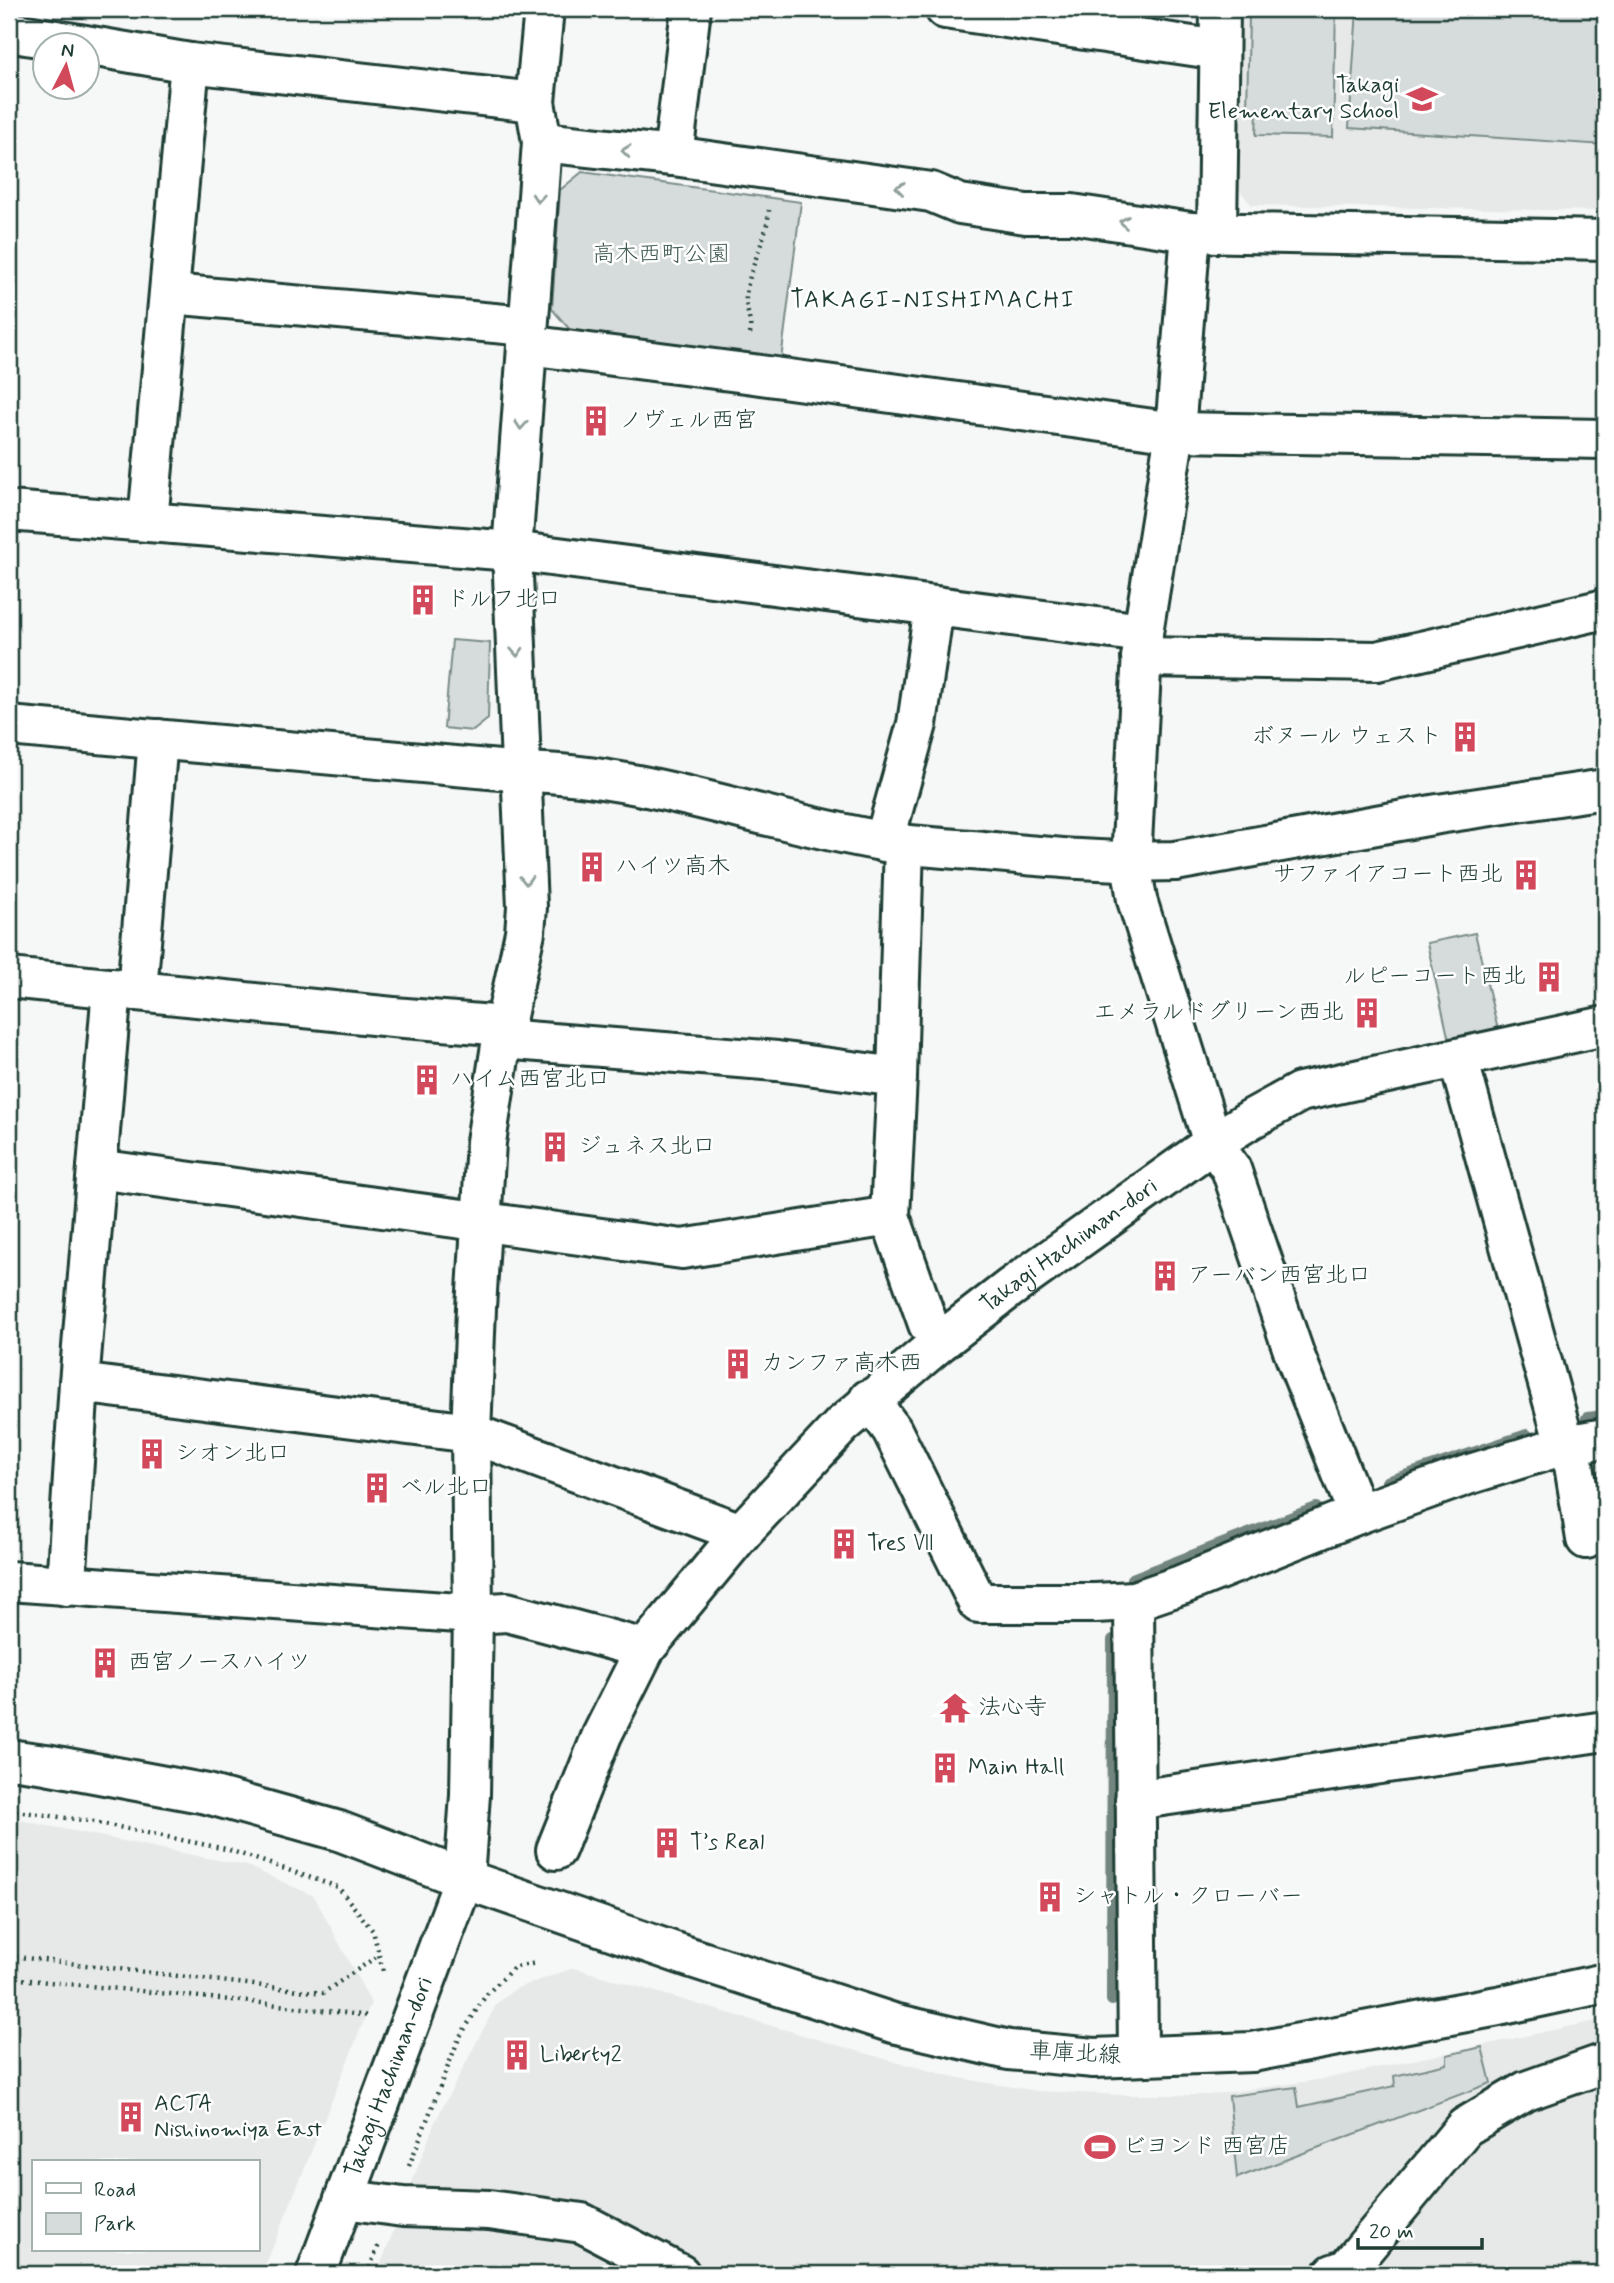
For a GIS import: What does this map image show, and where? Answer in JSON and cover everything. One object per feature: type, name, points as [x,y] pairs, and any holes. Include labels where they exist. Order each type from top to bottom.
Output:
[{"type":"street","name":"Takagi Hachiman-dori","points":[[316,2274],[464,1879],[470,1795],[473,1614],[471,1433],[486,1142],[504,1033],[525,932],[527,906],[512,551],[542,142],[535,103],[544,9]]},
{"type":"street","points":[[673,156],[691,9]]},
{"type":"street","points":[[945,9],[1219,50]]},
{"type":"street","points":[[1220,9],[1204,233],[1142,645],[1130,862],[1138,900],[1213,1143],[1231,1169],[1295,1356],[1358,1514]]},
{"type":"street","points":[[9,32],[190,63],[535,103]]},
{"type":"street","points":[[148,521],[190,63]]},
{"type":"street","points":[[542,142],[673,156],[931,192],[960,204],[1026,214],[1072,214],[1204,233],[1605,240]]},
{"type":"street","points":[[171,293],[527,336],[746,373],[1175,432],[1605,439]]},
{"type":"street","points":[[9,511],[512,551],[934,607],[1142,645],[1377,661],[1605,608]]},
{"type":"street","points":[[934,607],[918,724],[894,843],[897,1077],[890,1216],[928,1324],[940,1342]]},
{"type":"street","points":[[9,726],[554,773],[626,782],[670,791],[779,820],[894,843],[1130,862],[1175,861],[1438,814],[1605,789]]},
{"type":"street","points":[[66,1586],[79,1383],[97,1170],[125,989],[158,739]]},
{"type":"street","points":[[9,978],[777,1061],[897,1077]]},
{"type":"street","name":"Takagi Hachiman-dori","points":[[556,1850],[602,1735],[645,1648],[741,1533],[842,1425],[869,1399],[940,1342],[1010,1288],[1213,1143],[1300,1092],[1605,1026]]},
{"type":"street","points":[[1458,1058],[1565,1445],[1574,1465],[1586,1539]]},
{"type":"street","points":[[97,1170],[682,1249],[890,1216]]},
{"type":"street","points":[[79,1383],[471,1433],[741,1533]]},
{"type":"street","points":[[869,1399],[892,1430],[978,1604],[1135,1601],[1358,1514],[1467,1475],[1565,1445],[1605,1438]]},
{"type":"street","points":[[9,1581],[473,1614],[507,1612],[645,1648]]},
{"type":"street","points":[[1135,1601],[1139,2056]]},
{"type":"street","points":[[1135,1800],[1605,1731]]},
{"type":"street","name":"車庫北線","points":[[9,1759],[207,1794],[339,1830],[464,1879],[689,1957],[893,2023],[1009,2050],[1094,2058],[1252,2052],[1484,2009],[1605,1983]]},
{"type":"street","points":[[1333,2274],[1347,2269],[1465,2127],[1525,2091],[1605,2063]]},
{"type":"street","points":[[344,2199],[394,2205],[489,2210],[582,2223],[680,2274]]},
{"type":"path","points":[[746,373],[751,325],[746,298],[750,276],[768,224],[773,171]]},
{"type":"path","points":[[9,1810],[89,1821],[226,1849],[338,1887],[373,1931],[386,1985]]},
{"type":"path","points":[[9,1956],[323,1993],[379,1955]]},
{"type":"path","points":[[367,2274],[460,2038],[486,1994],[514,1967],[537,1963]]},
{"type":"path","points":[[9,1978],[248,2001],[374,2017]]},
{"type":"shaded area","name":"Takagi Elementary School","points":[[1240,9],[1605,9],[1605,211],[1252,205],[1238,189]]},
{"type":"shaded area","points":[[9,1818],[247,1866],[314,1896],[371,2003],[262,2274],[9,2274]]},
{"type":"shaded area","points":[[574,1968],[895,2062],[959,2078],[1037,2091],[1208,2095],[1325,2079],[1605,2019],[1605,2274],[377,2274],[435,2122],[497,2003],[515,1989]]},
{"type":"green space","points":[[1279,9],[1336,9],[1333,137],[1256,135],[1257,112],[1247,112],[1249,16]]},
{"type":"green space","points":[[1357,9],[1605,9],[1605,145],[1349,128]]},
{"type":"green space","name":"高木西町公園","points":[[582,172],[801,202],[781,360],[571,331],[552,309],[560,190]]},
{"type":"green space","points":[[452,640],[490,643],[488,719],[473,731],[444,728]]},
{"type":"green space","points":[[1475,933],[1499,1034],[1450,1045],[1427,943]]},
{"type":"green space","points":[[1482,2047],[1491,2083],[1237,2178],[1229,2096],[1296,2087],[1299,2107],[1395,2086],[1394,2076],[1447,2064],[1447,2055]]},
{"type":"waterway","points":[[1587,1418],[1605,1416]]},
{"type":"waterway","points":[[1387,1482],[1527,1435]]},
{"type":"waterway","points":[[1132,1579],[1316,1508]]},
{"type":"waterway","points":[[1112,2000],[1113,1640]]},
{"type":"place","name":"Takagi Elementary School","points":[[1422,99]]},
{"type":"place","name":"ノヴェル西宮","points":[[596,421]]},
{"type":"place","name":"ドルフ北口","points":[[423,600]]},
{"type":"place","name":"ボヌール ウェスト","points":[[1465,737]]},
{"type":"place","name":"ハイツ高木","points":[[592,867]]},
{"type":"place","name":"サファイアコート西北","points":[[1526,875]]},
{"type":"place","name":"ルピーコート西北","points":[[1549,977]]},
{"type":"place","name":"エメラルドグリーン西北","points":[[1367,1013]]},
{"type":"place","name":"ハイム西宮北口","points":[[427,1080]]},
{"type":"place","name":"ジュネス北口","points":[[555,1147]]},
{"type":"place","name":"アーバン西宮北口","points":[[1165,1276]]},
{"type":"place","name":"カンファ高木西","points":[[738,1364]]},
{"type":"place","name":"シオン北口","points":[[152,1454]]},
{"type":"place","name":"ベル北口","points":[[377,1488]]},
{"type":"place","name":"Tres Ⅶ","points":[[844,1544]]},
{"type":"place","name":"西宮ノースハイツ","points":[[105,1663]]},
{"type":"place","name":"法心寺","points":[[955,1708]]},
{"type":"place","name":"Main Hall","points":[[945,1768]]},
{"type":"place","name":"T’s Real","points":[[667,1843]]},
{"type":"place","name":"シャトル・クローバー","points":[[1050,1897]]},
{"type":"place","name":"Liberty2","points":[[517,2055]]},
{"type":"place","name":"ACTA Nishinomiya East","points":[[131,2117]]},
{"type":"place","name":"ビヨンド 西宮店","points":[[1100,2147]]},
{"type":"district","name":"TAKAGI-NISHIMACHI","points":[[933,300]]}]
